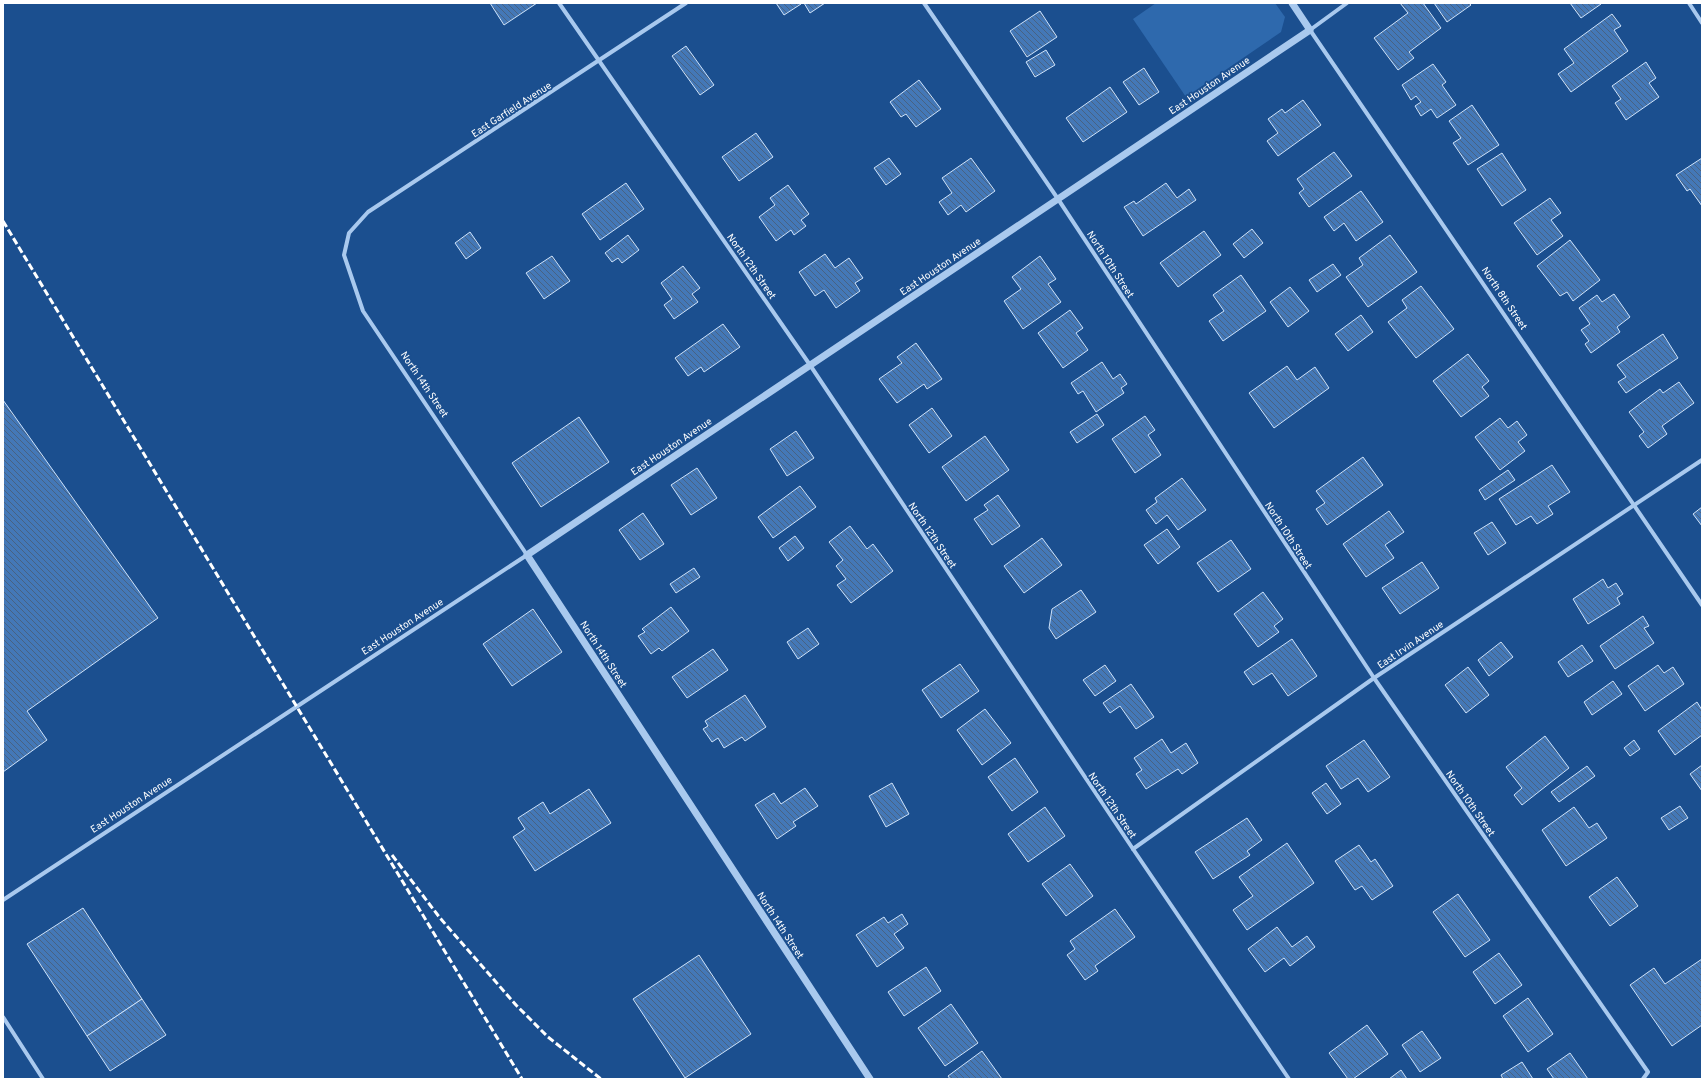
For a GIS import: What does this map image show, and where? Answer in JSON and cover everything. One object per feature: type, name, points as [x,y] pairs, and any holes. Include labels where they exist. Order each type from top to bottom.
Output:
[{"type":"street","name":"North 12th Street","points":[[559,3],[810,365],[1133,849],[1289,1079]]},
{"type":"street","name":"East Garfield Avenue","points":[[349,233],[368,212],[600,61],[686,3]]},
{"type":"street","name":"North 10th Street","points":[[924,3],[1058,199],[1374,678],[1648,1072],[1643,1079]]},
{"type":"street","name":"North 8th Street","points":[[1292,3],[1702,605]]},
{"type":"street","name":"East Houston Avenue","points":[[3,900],[527,555],[1310,30],[1346,3]]},
{"type":"street","points":[[1689,3],[1702,23]]},
{"type":"street","name":"North 14th Street","points":[[349,233],[344,255],[363,311],[527,555],[870,1079]]},
{"type":"street","name":"East Irvin Avenue","points":[[1133,849],[1374,678],[1702,460]]},
{"type":"street","points":[[3,1017],[43,1079]]},
{"type":"shaded area","points":[[1156,3],[1275,3],[1285,17],[1281,32],[1186,97],[1133,19]]},
{"type":"building","points":[[490,3],[537,3],[504,25]]},
{"type":"building","points":[[776,3],[800,3],[801,4],[784,15]]},
{"type":"building","points":[[804,3],[825,3],[810,13]]},
{"type":"building","points":[[1400,3],[1423,3],[1441,28],[1409,52],[1414,58],[1398,70],[1374,38],[1408,13]]},
{"type":"building","points":[[1434,3],[1469,3],[1471,5],[1447,22]]},
{"type":"building","points":[[1570,3],[1600,3],[1601,4],[1581,18]]},
{"type":"building","points":[[1040,11],[1057,37],[1027,57],[1010,31]]},
{"type":"building","points":[[1612,14],[1621,26],[1614,30],[1628,51],[1571,92],[1558,74],[1574,63],[1564,49]]},
{"type":"building","points":[[686,46],[714,85],[700,95],[672,56]]},
{"type":"building","points":[[1046,50],[1055,65],[1035,77],[1026,62]]},
{"type":"building","points":[[1646,62],[1656,78],[1649,83],[1659,97],[1626,120],[1615,103],[1621,99],[1612,86]]},
{"type":"building","points":[[1433,64],[1446,82],[1442,85],[1456,105],[1437,118],[1431,109],[1421,116],[1415,106],[1421,102],[1416,96],[1411,100],[1402,85]]},
{"type":"building","points":[[1144,68],[1159,92],[1139,105],[1123,82]]},
{"type":"building","points":[[919,80],[941,109],[916,127],[906,114],[901,117],[890,102]]},
{"type":"building","points":[[1110,87],[1127,112],[1083,142],[1066,118]]},
{"type":"building","points":[[1303,100],[1321,125],[1278,156],[1267,141],[1278,133],[1268,119],[1282,109],[1285,113]]},
{"type":"building","points":[[1472,105],[1499,145],[1468,165],[1453,143],[1461,138],[1449,121]]},
{"type":"building","points":[[756,133],[773,157],[739,181],[722,157]]},
{"type":"building","points":[[1334,152],[1352,176],[1309,207],[1299,193],[1304,189],[1297,179]]},
{"type":"building","points":[[1502,153],[1526,190],[1502,206],[1477,169]]},
{"type":"building","points":[[889,158],[901,174],[886,185],[874,168]]},
{"type":"building","points":[[971,158],[995,191],[966,212],[961,205],[948,215],[939,202],[952,193],[942,178]]},
{"type":"building","points":[[1702,158],[1702,206],[1690,189],[1687,191],[1676,175]]},
{"type":"building","points":[[626,183],[644,209],[600,240],[582,214]]},
{"type":"building","points":[[1166,183],[1177,198],[1189,189],[1196,200],[1143,236],[1124,207],[1134,201],[1136,204]]},
{"type":"building","points":[[788,185],[809,214],[801,220],[806,226],[794,235],[791,230],[776,241],[759,217],[775,205],[770,198]]},
{"type":"building","points":[[1361,191],[1383,222],[1356,241],[1344,223],[1334,231],[1324,217]]},
{"type":"building","points":[[1550,198],[1561,213],[1551,220],[1563,236],[1537,255],[1514,223]]},
{"type":"building","points":[[1252,229],[1263,243],[1244,258],[1233,244]]},
{"type":"building","points":[[1204,231],[1221,255],[1178,287],[1160,263]]},
{"type":"building","points":[[470,232],[481,248],[466,259],[455,243]]},
{"type":"building","points":[[628,235],[639,250],[622,263],[618,258],[612,262],[605,253]]},
{"type":"building","points":[[1390,235],[1417,272],[1368,307],[1346,277],[1363,265],[1359,258]]},
{"type":"building","points":[[1570,240],[1600,280],[1573,301],[1567,292],[1560,296],[1537,266]]},
{"type":"building","points":[[825,254],[835,268],[849,258],[863,278],[855,283],[860,291],[836,308],[824,290],[815,296],[799,272]]},
{"type":"building","points":[[552,256],[570,281],[544,299],[526,273]]},
{"type":"building","points":[[1040,256],[1056,279],[1048,284],[1061,302],[1023,329],[1004,301],[1021,289],[1012,277]]},
{"type":"building","points":[[1333,264],[1341,275],[1317,292],[1309,280]]},
{"type":"building","points":[[683,266],[700,288],[692,294],[698,302],[674,319],[664,305],[672,299],[661,283]]},
{"type":"building","points":[[1241,275],[1266,311],[1223,341],[1209,321],[1224,311],[1213,295]]},
{"type":"building","points":[[1421,286],[1454,329],[1416,358],[1388,322],[1407,308],[1402,300]]},
{"type":"building","points":[[1290,287],[1309,311],[1288,327],[1270,302]]},
{"type":"building","points":[[1614,294],[1630,317],[1617,327],[1620,332],[1591,353],[1585,344],[1589,341],[1581,330],[1590,324],[1579,308],[1597,295],[1602,302]]},
{"type":"building","points":[[1070,310],[1083,328],[1076,333],[1088,350],[1063,368],[1038,333]]},
{"type":"building","points":[[1361,315],[1373,332],[1348,351],[1335,334]]},
{"type":"building","points":[[723,324],[740,347],[704,372],[701,367],[688,376],[675,358]]},
{"type":"building","points":[[1663,334],[1678,358],[1626,393],[1618,382],[1626,377],[1617,365]]},
{"type":"building","points":[[916,343],[942,379],[927,389],[924,384],[897,403],[879,379],[902,363],[897,357]]},
{"type":"building","points":[[1468,354],[1489,381],[1482,387],[1489,396],[1461,417],[1433,381]]},
{"type":"building","points":[[1102,362],[1113,379],[1120,374],[1127,384],[1121,388],[1124,393],[1096,412],[1083,391],[1078,394],[1071,383]]},
{"type":"building","points":[[1287,366],[1297,380],[1315,367],[1329,388],[1274,428],[1249,393]]},
{"type":"building","points":[[1679,382],[1694,403],[1662,426],[1667,434],[1648,448],[1639,436],[1644,432],[1629,412],[1660,389],[1663,393]]},
{"type":"building","points":[[3,400],[158,618],[27,711],[47,740],[3,772]]},
{"type":"building","points":[[932,408],[952,436],[929,453],[909,425]]},
{"type":"building","points":[[1097,414],[1104,425],[1077,443],[1070,432]]},
{"type":"building","points":[[1145,416],[1155,430],[1148,435],[1161,455],[1135,473],[1112,439]]},
{"type":"building","points":[[579,417],[609,462],[541,507],[512,463]]},
{"type":"building","points":[[1500,418],[1508,428],[1517,421],[1527,435],[1518,442],[1525,451],[1500,470],[1475,437]]},
{"type":"building","points":[[796,431],[814,458],[787,476],[770,449]]},
{"type":"building","points":[[985,436],[1009,470],[966,501],[942,467]]},
{"type":"building","points":[[1363,457],[1383,485],[1327,525],[1316,509],[1325,503],[1316,491]]},
{"type":"building","points":[[1552,465],[1570,492],[1548,506],[1553,514],[1537,524],[1531,516],[1516,525],[1499,499]]},
{"type":"building","points":[[697,468],[717,498],[691,515],[671,485]]},
{"type":"building","points":[[1508,470],[1515,480],[1485,500],[1479,490]]},
{"type":"building","points":[[1182,478],[1206,510],[1178,530],[1167,515],[1156,524],[1146,510],[1157,502],[1155,498]]},
{"type":"building","points":[[800,486],[816,507],[773,538],[758,517]]},
{"type":"building","points":[[998,495],[1020,526],[992,545],[974,519],[988,510],[984,505]]},
{"type":"building","points":[[1702,507],[1702,526],[1693,514]]},
{"type":"building","points":[[1389,511],[1404,532],[1385,545],[1394,558],[1366,577],[1343,544]]},
{"type":"building","points":[[643,513],[664,544],[640,560],[619,530]]},
{"type":"building","points":[[1492,522],[1506,543],[1488,555],[1474,533]]},
{"type":"building","points":[[850,526],[867,549],[873,544],[893,571],[851,603],[837,585],[846,579],[836,566],[843,560],[829,542]]},
{"type":"building","points":[[1167,529],[1180,547],[1158,564],[1144,545]]},
{"type":"building","points":[[795,536],[804,548],[788,561],[779,548]]},
{"type":"building","points":[[1042,538],[1062,565],[1024,593],[1004,566]]},
{"type":"building","points":[[1231,540],[1251,569],[1218,592],[1197,563]]},
{"type":"building","points":[[1422,562],[1439,588],[1400,614],[1382,588]]},
{"type":"building","points":[[694,568],[700,577],[676,593],[670,584]]},
{"type":"building","points":[[1603,579],[1608,588],[1616,583],[1623,594],[1617,598],[1620,604],[1588,624],[1573,599]]},
{"type":"building","points":[[1081,590],[1096,612],[1056,639],[1049,628],[1052,609]]},
{"type":"building","points":[[1263,592],[1283,619],[1274,626],[1279,632],[1258,647],[1234,614]]},
{"type":"building","points":[[671,607],[689,631],[662,651],[659,648],[651,654],[638,636],[645,632],[642,629]]},
{"type":"building","points":[[533,609],[562,652],[512,686],[483,644]]},
{"type":"building","points":[[1643,616],[1649,626],[1644,628],[1654,643],[1615,669],[1600,646]]},
{"type":"building","points":[[808,628],[819,644],[798,659],[787,642]]},
{"type":"building","points":[[1292,639],[1317,676],[1288,696],[1272,673],[1253,685],[1244,672]]},
{"type":"building","points":[[1501,642],[1513,657],[1489,676],[1478,660]]},
{"type":"building","points":[[1582,645],[1593,661],[1568,677],[1558,662]]},
{"type":"building","points":[[713,649],[728,670],[687,698],[672,677]]},
{"type":"building","points":[[960,664],[979,691],[941,718],[922,690]]},
{"type":"building","points":[[1105,665],[1116,681],[1095,696],[1083,680]]},
{"type":"building","points":[[1658,665],[1664,673],[1673,667],[1684,684],[1645,711],[1628,686]]},
{"type":"building","points":[[1468,667],[1489,695],[1466,713],[1445,685]]},
{"type":"building","points":[[1613,681],[1622,694],[1592,715],[1584,702]]},
{"type":"building","points":[[1131,684],[1154,717],[1136,729],[1120,706],[1110,713],[1103,703]]},
{"type":"building","points":[[745,695],[766,727],[745,741],[742,737],[724,748],[718,738],[712,742],[703,729],[708,726],[705,721]]},
{"type":"building","points":[[1697,702],[1702,710],[1702,735],[1675,755],[1658,731]]},
{"type":"building","points":[[985,709],[1011,743],[982,765],[957,730]]},
{"type":"building","points":[[1545,736],[1569,768],[1522,805],[1514,795],[1522,788],[1506,767]]},
{"type":"building","points":[[1162,739],[1171,753],[1186,743],[1198,763],[1182,774],[1178,769],[1146,789],[1136,774],[1142,770],[1134,758]]},
{"type":"building","points":[[1364,740],[1390,777],[1368,792],[1358,778],[1341,789],[1326,766]]},
{"type":"building","points":[[1634,740],[1640,749],[1630,756],[1624,748]]},
{"type":"building","points":[[1015,758],[1038,792],[1012,811],[988,777]]},
{"type":"building","points":[[1702,765],[1702,791],[1690,774]]},
{"type":"building","points":[[1587,766],[1595,776],[1559,802],[1551,792]]},
{"type":"building","points":[[892,783],[909,814],[886,827],[869,796]]},
{"type":"building","points":[[1326,783],[1341,804],[1327,814],[1312,793]]},
{"type":"building","points":[[805,788],[818,806],[793,822],[796,826],[777,839],[755,805],[774,793],[781,804]]},
{"type":"building","points":[[589,789],[611,823],[535,871],[513,837],[525,829],[518,818],[543,802],[550,814]]},
{"type":"building","points":[[1680,806],[1688,818],[1669,830],[1661,818]]},
{"type":"building","points":[[1045,807],[1065,836],[1028,862],[1008,834]]},
{"type":"building","points":[[1574,807],[1589,828],[1597,823],[1607,838],[1566,866],[1542,830]]},
{"type":"building","points":[[1247,818],[1262,840],[1247,851],[1250,855],[1213,879],[1195,852]]},
{"type":"building","points":[[1287,843],[1314,883],[1247,930],[1233,910],[1253,896],[1239,877]]},
{"type":"building","points":[[1359,845],[1371,862],[1375,859],[1393,886],[1372,900],[1362,886],[1355,890],[1335,861]]},
{"type":"building","points":[[1070,864],[1093,896],[1066,916],[1042,884]]},
{"type":"building","points":[[1617,877],[1638,906],[1610,926],[1589,897]]},
{"type":"building","points":[[1458,894],[1490,940],[1465,957],[1433,912]]},
{"type":"building","points":[[83,908],[142,999],[87,1036],[27,944]]},
{"type":"building","points":[[1115,909],[1135,937],[1095,966],[1098,971],[1085,980],[1067,955],[1075,949],[1070,941]]},
{"type":"building","points":[[902,914],[908,924],[894,934],[904,948],[877,967],[856,935],[884,917],[888,923]]},
{"type":"building","points":[[1277,927],[1292,947],[1307,936],[1315,947],[1290,966],[1284,958],[1265,972],[1248,949]]},
{"type":"building","points":[[1499,953],[1522,985],[1495,1004],[1473,972]]},
{"type":"building","points":[[699,955],[751,1034],[685,1078],[633,999]]},
{"type":"building","points":[[1702,959],[1702,1025],[1672,1046],[1630,985],[1654,968],[1665,984]]},
{"type":"building","points":[[926,967],[941,991],[904,1016],[888,992]]},
{"type":"building","points":[[1528,998],[1553,1034],[1528,1052],[1503,1016]]},
{"type":"building","points":[[142,999],[166,1035],[110,1071],[87,1036]]},
{"type":"building","points":[[951,1004],[978,1043],[945,1066],[918,1028]]},
{"type":"building","points":[[1367,1025],[1388,1054],[1353,1079],[1348,1079],[1329,1053]]},
{"type":"building","points":[[1422,1031],[1441,1058],[1420,1072],[1402,1045]]},
{"type":"building","points":[[982,1051],[1002,1079],[950,1079],[948,1076]]},
{"type":"building","points":[[1570,1053],[1588,1079],[1554,1079],[1547,1069]]},
{"type":"building","points":[[1522,1062],[1533,1079],[1503,1079],[1501,1075]]},
{"type":"building","points":[[1401,1070],[1407,1079],[1389,1079]]},
{"type":"railway","points":[[3,221],[522,1079]]},
{"type":"railway","points":[[392,855],[440,918],[516,1005],[548,1037],[601,1079]]}]
